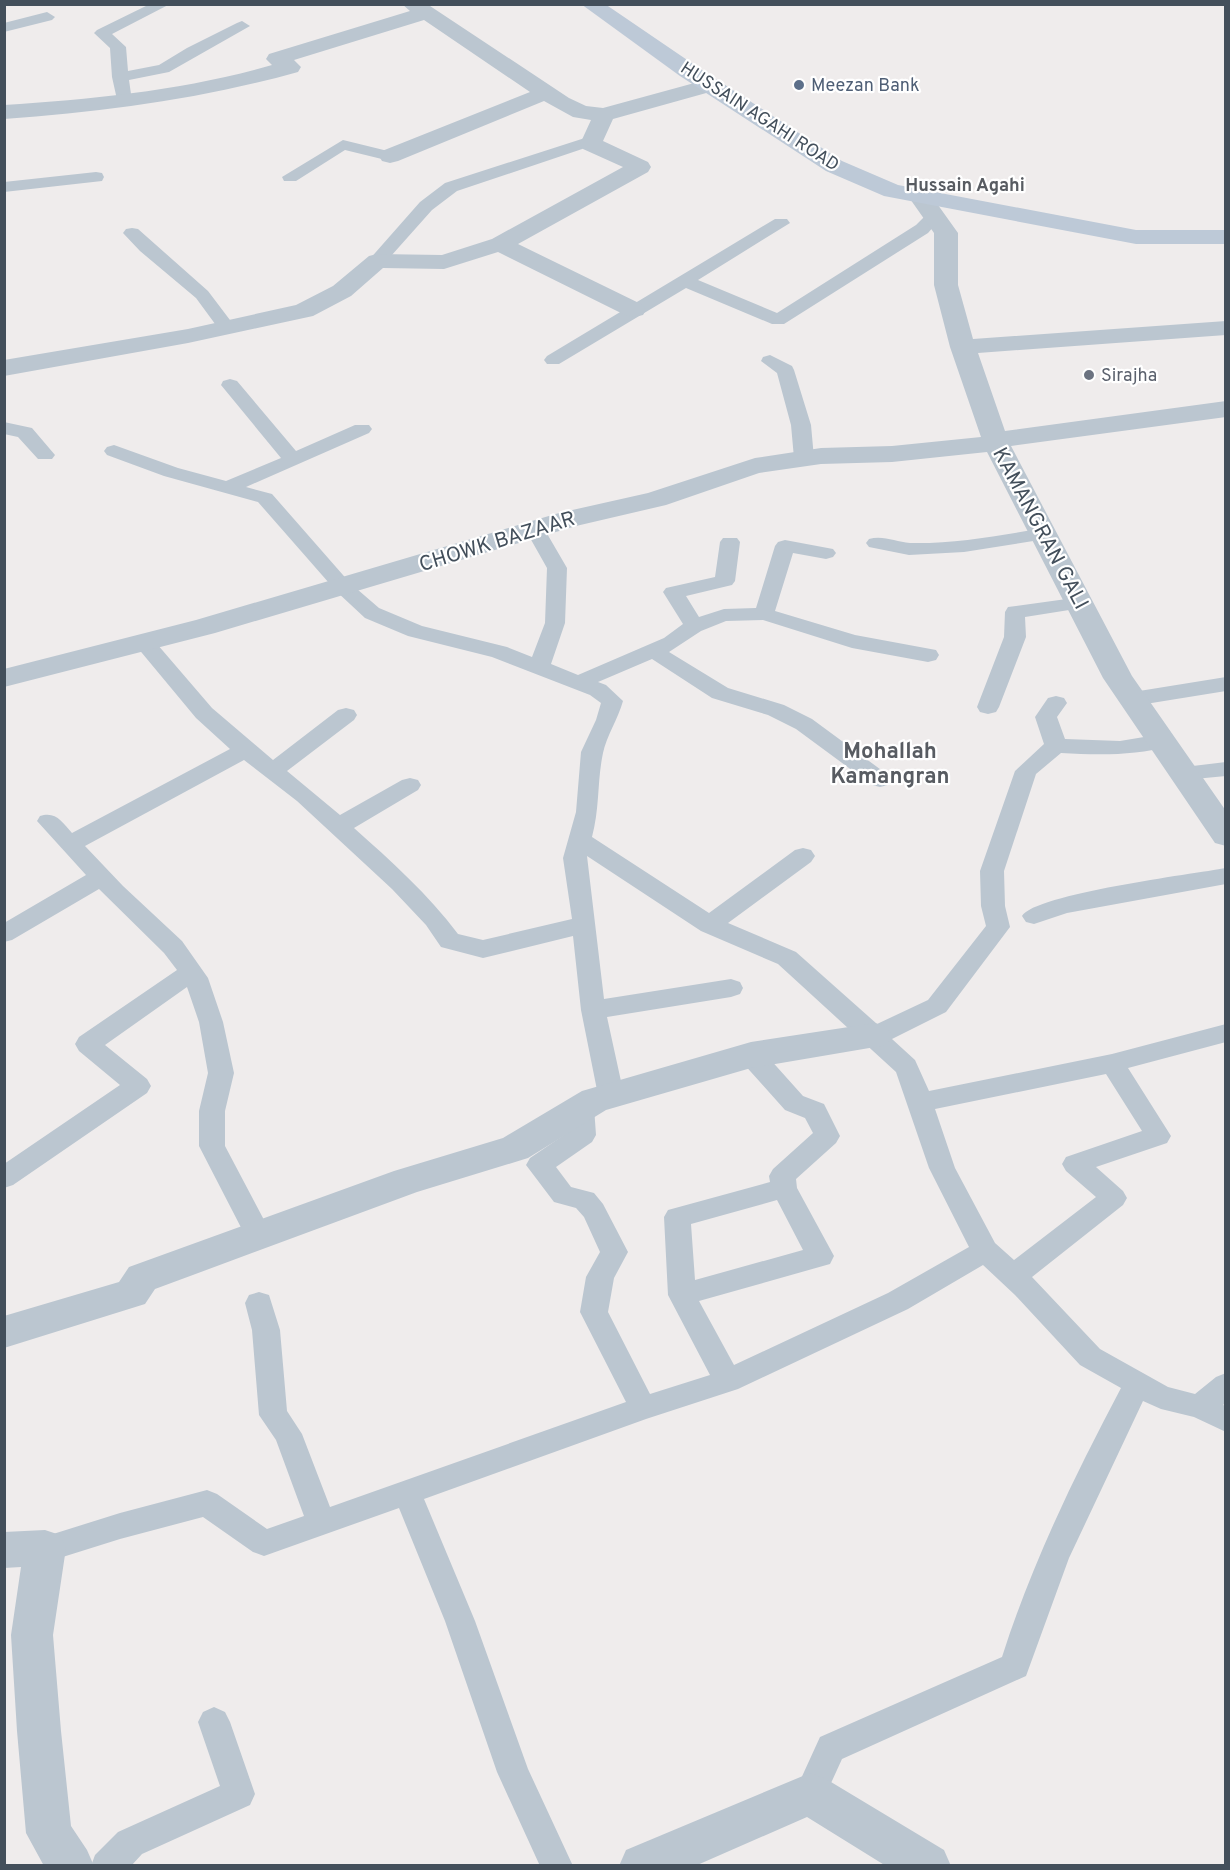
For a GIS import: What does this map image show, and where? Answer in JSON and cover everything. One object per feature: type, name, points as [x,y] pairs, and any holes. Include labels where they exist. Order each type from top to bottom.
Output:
[{"type":"main road","name":"HUSSAIN AGAHI ROAD","points":[[591,4],[709,85],[834,166],[927,206],[1136,237],[1226,237]]},
{"type":"street","points":[[4,112],[63,108],[182,93],[269,74],[290,67],[277,59],[419,9],[546,93],[581,112],[604,115],[709,85]]},
{"type":"street","points":[[390,156],[546,93]]},
{"type":"street","points":[[4,369],[227,328],[304,311],[342,291],[377,261],[444,262],[500,244],[640,167],[591,144],[604,115]]},
{"type":"street","name":"KAMANGRAN GALI","points":[[927,206],[946,233],[946,285],[963,347],[996,442],[1119,678],[1226,835]]},
{"type":"street","points":[[500,244],[634,310]]},
{"type":"street","points":[[963,347],[1226,328]]},
{"type":"street","name":"CHOWK BAZAAR","points":[[4,678],[343,587],[535,529],[656,499],[755,466],[804,458],[892,454],[996,442],[1226,409]]},
{"type":"street","points":[[4,1332],[132,1293],[142,1278],[406,1181],[514,1148],[596,1101],[751,1055],[875,1036]]},
{"type":"street","points":[[25,1549],[49,1833],[60,1862]]},
{"type":"street","points":[[642,1866],[810,1794],[928,1866]]},
{"type":"lane","points":[[124,100],[118,46],[102,33],[163,4]]},
{"type":"lane","points":[[4,28],[47,17]]},
{"type":"lane","points":[[120,77],[164,69],[192,51],[242,26]]},
{"type":"lane","points":[[377,261],[426,206],[450,187],[591,141]]},
{"type":"lane","points":[[290,177],[343,145],[390,156]]},
{"type":"lane","points":[[4,187],[96,177]]},
{"type":"lane","points":[[685,281],[778,320],[922,230],[927,206]]},
{"type":"lane","points":[[553,360],[781,223]]},
{"type":"lane","points":[[132,233],[147,249],[194,286],[227,328]]},
{"type":"lane","points":[[770,361],[786,370],[801,425],[804,458]]},
{"type":"lane","points":[[230,386],[291,459]]},
{"type":"lane","points":[[4,428],[29,434],[45,455]]},
{"type":"lane","points":[[226,488],[362,429]]},
{"type":"lane","points":[[114,452],[171,472],[265,498],[343,587],[372,613],[415,631],[499,652],[598,690],[612,701],[607,720],[592,752],[587,813],[574,858],[583,912],[593,1010],[596,1101],[583,1135],[539,1165],[563,1195],[585,1200],[594,1211],[614,1252],[600,1277],[594,1312],[643,1408]]},
{"type":"lane","points":[[535,529],[557,568],[555,622],[539,668]]},
{"type":"lane","points":[[876,543],[920,548],[964,546],[1045,534]]},
{"type":"lane","points":[[694,626],[673,592],[725,581],[730,542]]},
{"type":"lane","points":[[764,614],[785,546],[826,553]]},
{"type":"lane","points":[[988,707],[1015,637],[1015,612],[1081,603]]},
{"type":"lane","points":[[578,683],[671,642],[694,626],[724,615],[764,614],[852,641],[928,655]]},
{"type":"lane","points":[[144,642],[204,712],[245,750],[305,796],[400,883],[434,919],[450,941],[483,949],[583,925]]},
{"type":"lane","points":[[652,650],[720,693],[776,710],[804,724],[880,780]]},
{"type":"lane","points":[[1133,699],[1226,684]]},
{"type":"lane","points":[[1056,703],[1046,717],[1056,746]]},
{"type":"lane","points":[[273,771],[346,715]]},
{"type":"lane","points":[[875,1036],[937,1006],[998,927],[993,906],[992,871],[1026,771],[1056,746],[1120,748],[1162,741]]},
{"type":"lane","points":[[70,844],[245,750]]},
{"type":"lane","points":[[1184,773],[1226,769]]},
{"type":"lane","points":[[338,827],[410,785]]},
{"type":"lane","points":[[48,820],[101,877],[172,947],[196,978],[211,1022],[221,1073],[212,1111],[212,1146],[259,1235]]},
{"type":"lane","points":[[579,840],[709,925],[787,958],[875,1036],[906,1067],[942,1168],[985,1251],[1013,1276],[1090,1357],[1137,1385],[1161,1396],[1200,1407],[1226,1420]]},
{"type":"lane","points":[[709,925],[803,856]]},
{"type":"lane","points":[[1034,916],[1063,905],[1226,876]]},
{"type":"lane","points":[[4,934],[101,877]]},
{"type":"lane","points":[[4,1178],[138,1086],[88,1044],[191,972]]},
{"type":"lane","points":[[593,1010],[731,988]]},
{"type":"lane","points":[[920,1103],[1112,1063],[1226,1033]]},
{"type":"lane","points":[[682,1295],[820,1256],[784,1188],[782,1176],[827,1136],[815,1111],[794,1103],[751,1055]]},
{"type":"lane","points":[[1013,1276],[1114,1198],[1075,1164],[1158,1136],[1112,1063]]},
{"type":"lane","points":[[728,1381],[682,1295],[677,1217],[784,1188]]},
{"type":"lane","points":[[4,1564],[25,1549],[207,1503],[264,1543],[643,1408],[728,1381],[898,1301],[985,1251]]},
{"type":"lane","points":[[260,1303],[266,1330],[273,1415],[288,1434],[321,1522]]},
{"type":"lane","points":[[810,1794],[831,1748],[1015,1666],[1028,1619],[1081,1493],[1137,1385]]},
{"type":"lane","points":[[1200,1407],[1226,1385]]},
{"type":"lane","points":[[407,1492],[460,1621],[513,1772],[557,1866]]},
{"type":"lane","points":[[106,1866],[130,1843],[239,1794],[214,1722]]},
{"type":"place","name":"Meezan Bank","points":[[799,85]]},
{"type":"place","name":"Sirajha","points":[[1089,375]]},
{"type":"district","name":"Hussain Agahi","points":[[965,185]]},
{"type":"district","name":"Mohallah Kamangran","points":[[890,762]]}]
